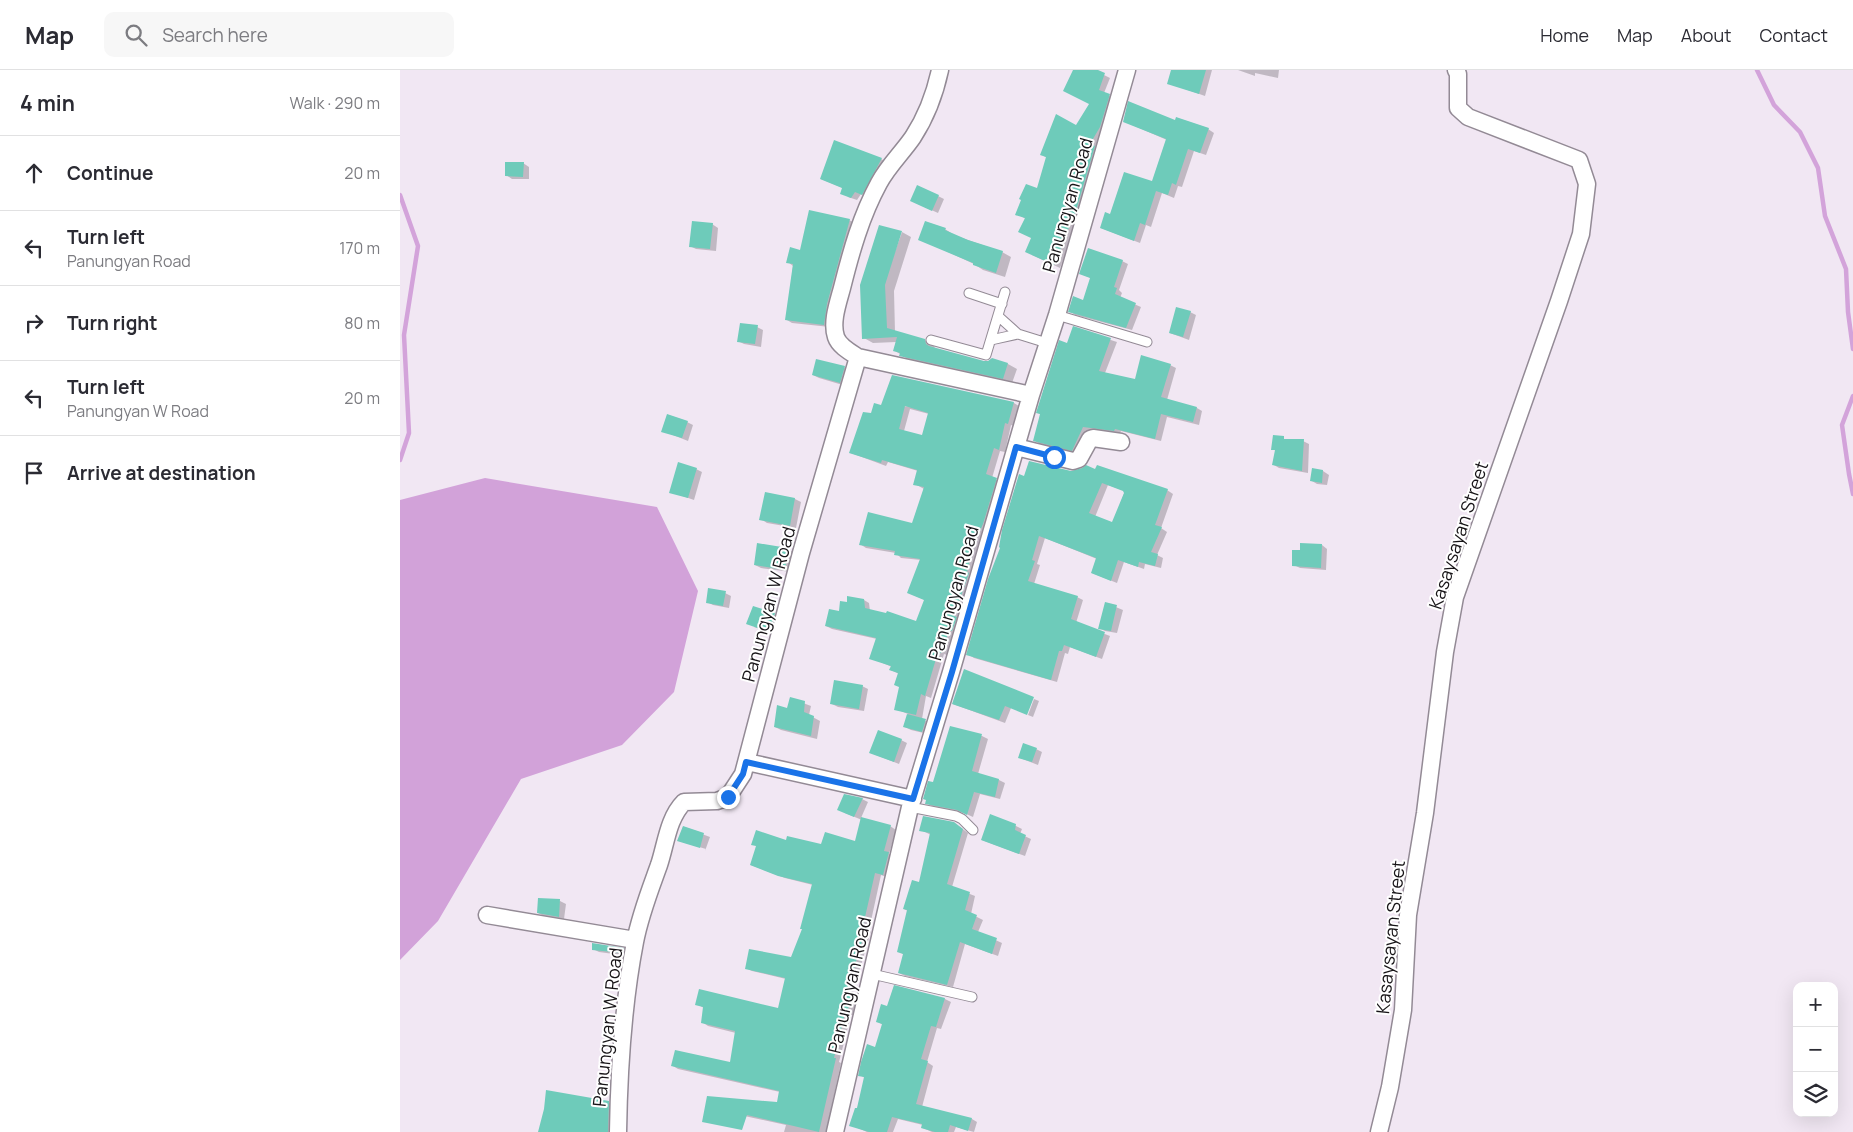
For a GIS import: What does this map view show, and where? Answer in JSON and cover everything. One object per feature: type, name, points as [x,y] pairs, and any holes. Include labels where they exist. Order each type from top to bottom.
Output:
[{"type":"street","points":[[940,70],[937,85],[926,113],[912,138],[893,161],[879,183],[863,217],[834,322],[836,337],[841,345],[858,357],[1031,395]]},
{"type":"street","name":"Panungyan Road","points":[[836,1132],[912,803],[952,672],[1031,395],[1057,315],[1127,70]]},
{"type":"street","name":"Kasaysayan Street","points":[[1379,1132],[1390,1088],[1404,1010],[1408,915],[1425,813],[1445,652],[1456,597],[1565,285],[1581,234],[1587,184],[1579,160],[1468,117],[1458,108],[1458,74],[1456,70]]},
{"type":"street","name":"Panungyan W Road","points":[[618,1132],[619,1085],[627,992],[635,940],[644,905],[678,808],[684,802],[717,801],[728,797],[743,774],[801,554],[858,357]]},
{"type":"street","points":[[1016,447],[1073,462],[1079,459],[1090,439],[1122,442]]},
{"type":"street","points":[[746,762],[912,803]]},
{"type":"street","points":[[487,916],[635,940]]},
{"type":"lane","points":[[931,340],[986,354],[1005,292]]},
{"type":"lane","points":[[969,293],[1002,304]]},
{"type":"lane","points":[[1057,315],[1146,342]]},
{"type":"lane","points":[[998,316],[1018,334],[1047,343]]},
{"type":"lane","points":[[990,340],[1018,334]]},
{"type":"lane","points":[[912,803],[956,816],[972,830]]},
{"type":"lane","points":[[872,974],[972,996]]},
{"type":"shaded area","points":[[485,478],[657,507],[698,591],[674,692],[622,745],[521,779],[438,921],[400,960],[400,500]]},
{"type":"building","points":[[1073,70],[1098,70],[1105,73],[1099,90],[1110,94],[1100,127],[1090,144],[1095,146],[1075,214],[1054,265],[1025,252],[1031,238],[1018,232],[1025,218],[1015,215],[1021,200],[1019,199],[1026,184],[1037,188],[1046,157],[1040,155],[1056,114],[1076,125],[1089,104],[1063,91]]},
{"type":"building","points":[[1171,70],[1206,70],[1199,94],[1167,84]]},
{"type":"building","points":[[1128,101],[1175,120],[1176,117],[1209,128],[1200,153],[1188,149],[1176,185],[1172,183],[1168,195],[1156,191],[1145,225],[1140,223],[1134,241],[1100,228],[1105,212],[1110,214],[1124,172],[1152,181],[1166,139],[1123,122]]},
{"type":"building","points":[[834,140],[882,158],[862,195],[855,192],[851,198],[840,194],[842,188],[820,179]]},
{"type":"building","points":[[505,162],[524,162],[523,177],[505,176]]},
{"type":"building","points":[[917,185],[939,195],[932,211],[910,201]]},
{"type":"building","points":[[809,210],[850,219],[827,304],[824,325],[785,320],[793,264],[786,263],[790,247],[800,250]]},
{"type":"building","points":[[692,221],[713,223],[710,249],[689,247]]},
{"type":"building","points":[[925,221],[946,228],[945,230],[968,240],[1003,251],[996,273],[973,265],[973,263],[918,240]]},
{"type":"building","points":[[879,225],[902,231],[885,285],[887,328],[925,339],[926,344],[929,346],[984,361],[992,358],[1008,363],[1003,379],[899,356],[900,353],[893,351],[897,337],[862,339],[860,285]]},
{"type":"building","points":[[1088,248],[1123,260],[1114,287],[1117,288],[1115,294],[1136,303],[1126,328],[1068,312],[1073,296],[1083,300],[1090,278],[1079,274]]},
{"type":"building","points":[[1176,307],[1191,311],[1183,337],[1169,333]]},
{"type":"building","points":[[740,323],[758,325],[755,344],[737,342]]},
{"type":"building","points":[[1073,326],[1111,338],[1099,371],[1135,379],[1141,355],[1171,364],[1161,397],[1197,407],[1193,422],[1161,414],[1155,439],[1115,429],[1114,431],[1083,427],[1072,451],[1033,441],[1040,414],[1036,413],[1059,340],[1067,343]]},
{"type":"building","points":[[816,359],[845,366],[840,383],[812,375]]},
{"type":"building","points":[[892,375],[1014,402],[1008,424],[1005,423],[999,450],[994,448],[986,474],[997,478],[983,524],[974,544],[967,572],[969,573],[954,616],[957,617],[952,631],[949,631],[941,653],[938,652],[925,696],[921,694],[916,715],[894,710],[899,687],[894,685],[898,673],[889,670],[891,666],[869,659],[876,638],[825,626],[829,609],[839,611],[840,601],[847,602],[847,596],[864,599],[865,608],[886,613],[887,611],[916,621],[924,600],[907,593],[920,559],[894,555],[895,551],[859,545],[868,512],[912,523],[924,487],[913,485],[917,470],[882,460],[881,463],[849,453],[863,412],[871,413],[874,403],[881,405]],"holes":[[[905,406],[928,413],[922,435],[899,429]]]},
{"type":"building","points":[[667,414],[688,421],[682,438],[661,432]]},
{"type":"building","points":[[1273,435],[1284,436],[1284,439],[1304,439],[1302,471],[1272,465],[1275,450],[1271,450]]},
{"type":"building","points":[[1029,461],[1071,471],[1086,465],[1095,469],[1097,465],[1168,489],[1155,525],[1162,527],[1151,552],[1158,554],[1155,566],[1139,562],[1138,567],[1118,560],[1111,581],[1091,573],[1096,558],[1039,536],[1032,560],[1035,561],[1028,581],[1078,596],[1071,619],[1105,632],[1096,657],[1064,645],[1062,651],[1059,651],[1051,680],[966,655],[988,579],[1000,548],[1002,530],[1019,474],[1024,476]],"holes":[[[1102,483],[1124,493],[1112,522],[1089,513]]]},
{"type":"building","points":[[678,462],[697,468],[688,498],[669,493]]},
{"type":"building","points":[[1312,468],[1323,470],[1322,483],[1310,481]]},
{"type":"building","points":[[765,492],[795,498],[790,526],[759,520]]},
{"type":"building","points":[[757,543],[788,548],[785,570],[754,565]]},
{"type":"building","points":[[1300,543],[1322,544],[1321,568],[1292,566],[1292,550],[1300,550]]},
{"type":"building","points":[[708,588],[726,591],[723,606],[706,603]]},
{"type":"building","points":[[1105,602],[1117,605],[1111,631],[1098,629]]},
{"type":"building","points":[[753,606],[775,613],[769,632],[746,624]]},
{"type":"building","points":[[964,669],[1034,697],[1027,715],[1005,706],[999,720],[952,704]]},
{"type":"building","points":[[834,680],[863,685],[859,709],[830,704]]},
{"type":"building","points":[[790,697],[805,701],[804,712],[814,716],[811,736],[774,727],[777,705],[787,708]]},
{"type":"building","points":[[907,714],[926,719],[922,732],[903,727]]},
{"type":"building","points":[[950,726],[982,734],[972,771],[999,779],[995,797],[974,792],[967,815],[957,810],[925,804],[926,800],[923,799],[928,781],[933,782]]},
{"type":"building","points":[[878,730],[902,739],[894,762],[869,753]]},
{"type":"building","points":[[1023,743],[1037,748],[1032,762],[1018,758]]},
{"type":"building","points":[[844,794],[863,798],[854,817],[837,810]]},
{"type":"building","points":[[990,814],[1016,824],[1015,830],[1026,835],[1019,854],[981,840]]},
{"type":"building","points":[[923,816],[954,822],[963,829],[947,884],[970,892],[965,910],[977,915],[972,929],[997,938],[992,954],[960,942],[947,985],[898,973],[903,954],[897,952],[907,910],[903,909],[912,880],[919,882],[930,833],[919,831]]},
{"type":"building","points":[[861,817],[891,825],[884,851],[889,852],[883,875],[875,873],[863,926],[866,927],[847,993],[852,995],[847,1013],[845,1013],[834,1058],[836,1058],[819,1132],[747,1115],[742,1130],[702,1122],[707,1096],[777,1102],[779,1091],[671,1066],[675,1050],[730,1062],[735,1031],[701,1023],[703,1007],[695,1005],[699,989],[778,1008],[785,978],[745,969],[749,949],[791,957],[802,929],[800,929],[812,884],[778,876],[750,865],[756,846],[751,845],[756,830],[786,840],[787,836],[821,844],[825,832],[855,841]]},
{"type":"building","points":[[683,826],[704,833],[700,848],[677,841]]},
{"type":"building","points":[[538,898],[560,899],[559,917],[537,913]]},
{"type":"building","points":[[592,943],[624,948],[623,953],[592,950]]},
{"type":"building","points":[[894,985],[945,998],[936,1027],[931,1026],[921,1059],[928,1061],[916,1104],[972,1118],[968,1131],[950,1125],[948,1132],[935,1132],[921,1128],[922,1124],[892,1117],[887,1132],[869,1132],[849,1126],[855,1108],[857,1108],[864,1077],[858,1076],[861,1062],[867,1044],[875,1047],[882,1024],[876,1022],[881,1004],[887,1006]]},
{"type":"building","points":[[546,1090],[609,1101],[608,1132],[538,1132],[544,1109]]},
{"type":"waterway","points":[[1757,70],[1774,105],[1800,132],[1818,168],[1825,216],[1846,269],[1848,312],[1853,349]]},
{"type":"waterway","points":[[400,195],[418,246],[404,335],[409,433],[400,460]]},
{"type":"waterway","points":[[1853,396],[1842,425],[1853,494]]},
{"type":"route","points":[[728,797],[743,774],[746,762],[913,799],[952,672],[1016,447],[1054,457]]}]
